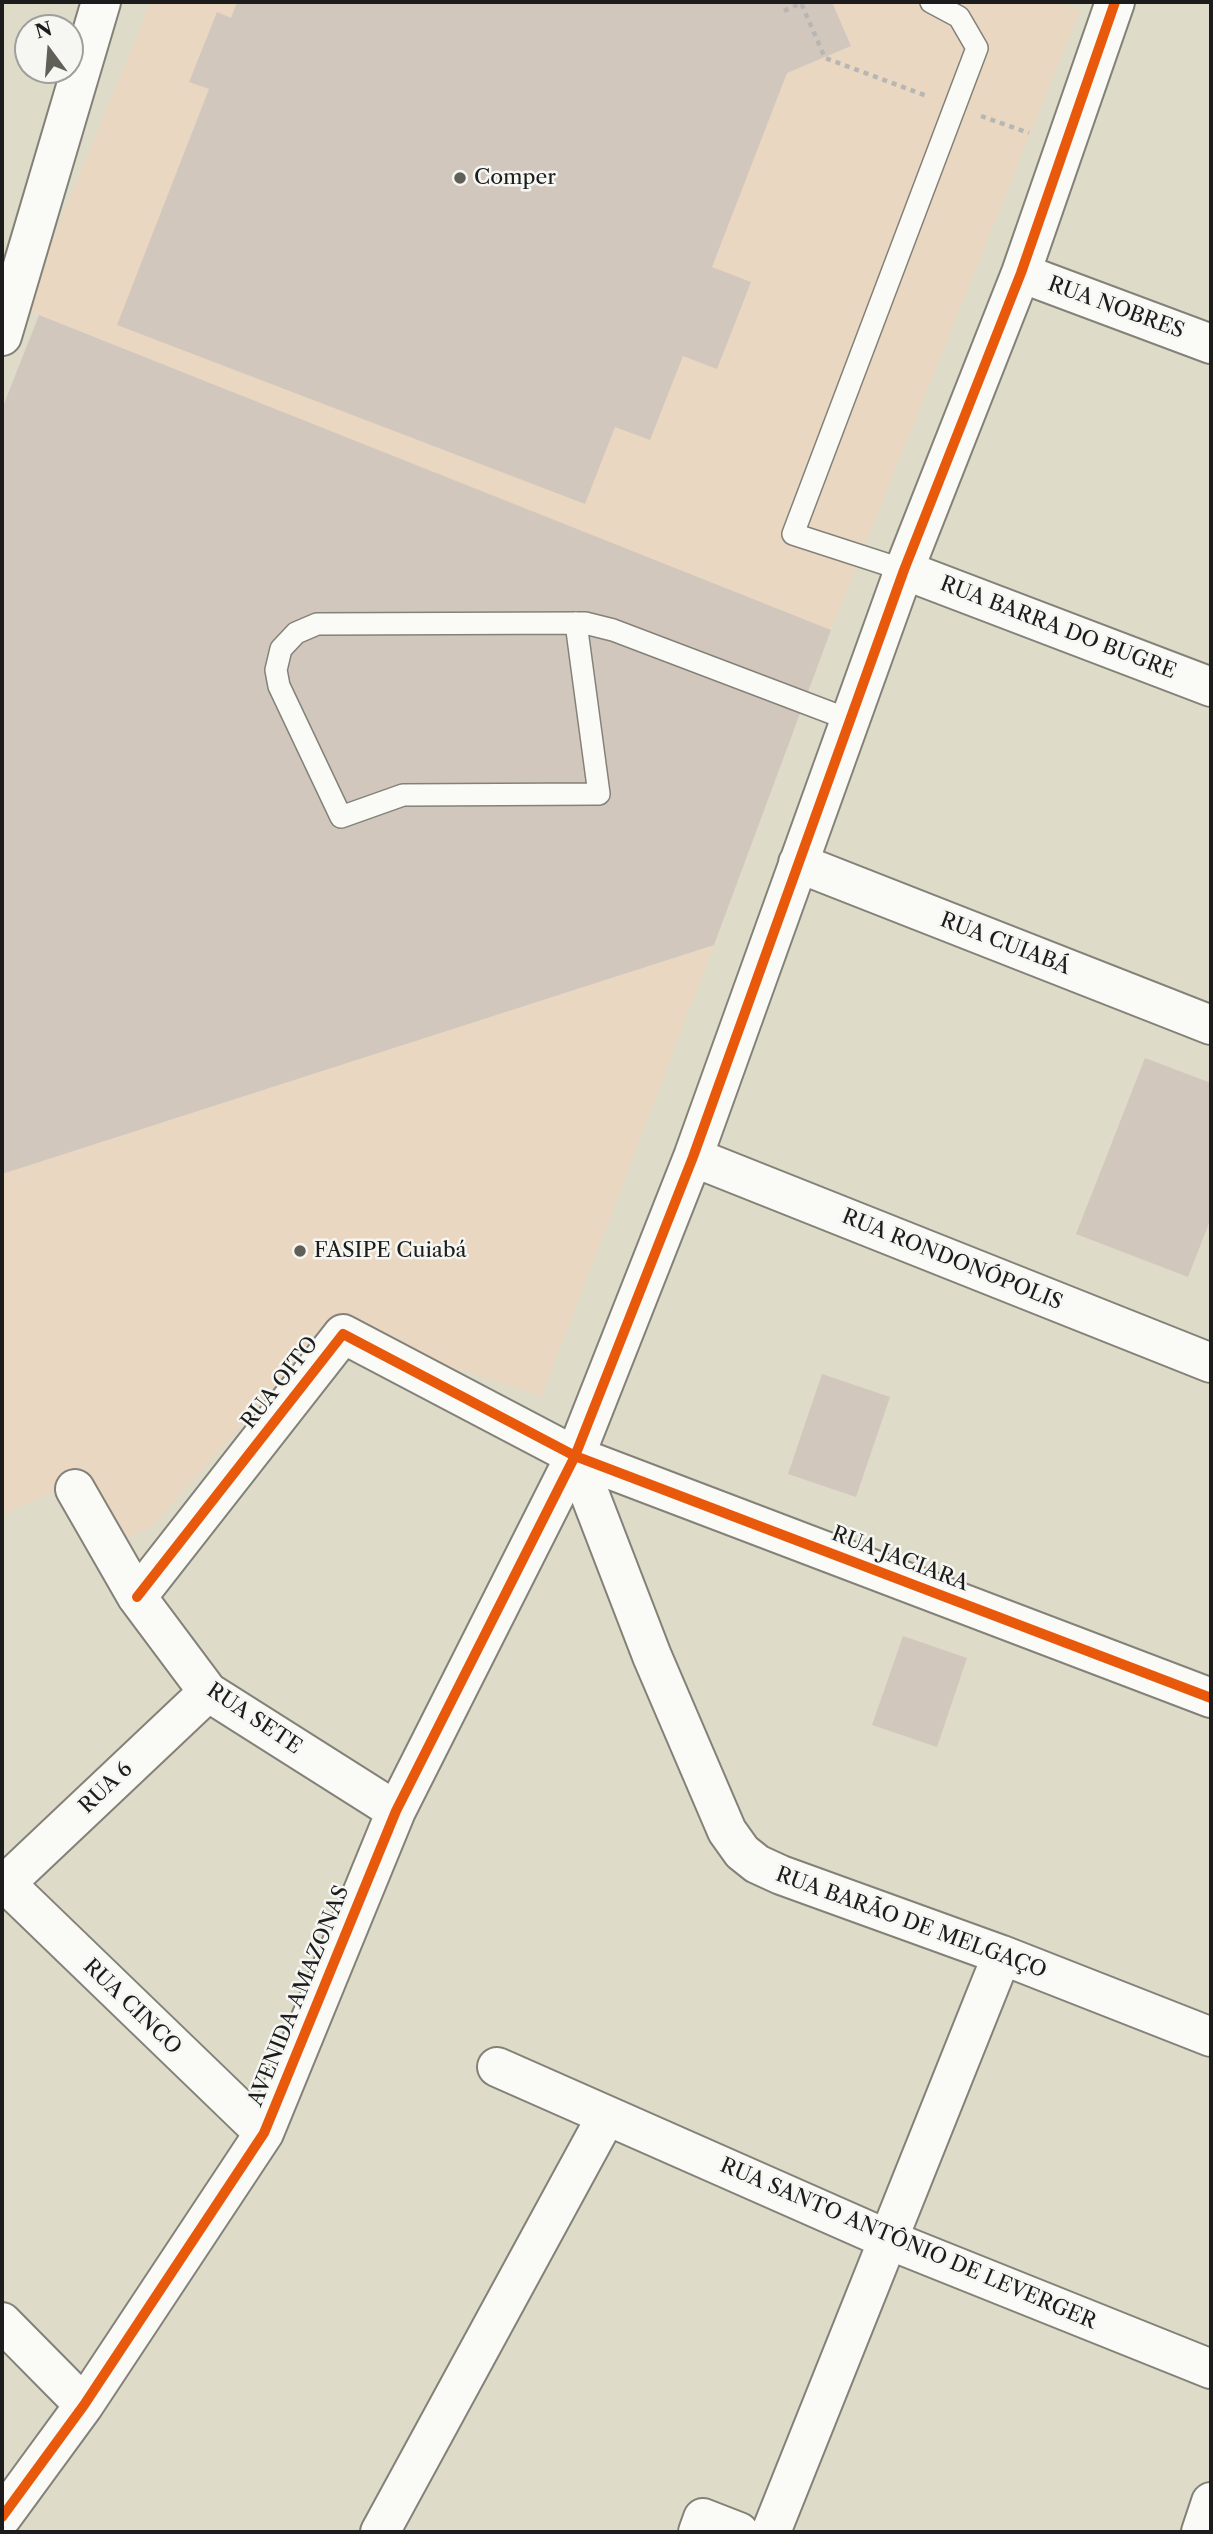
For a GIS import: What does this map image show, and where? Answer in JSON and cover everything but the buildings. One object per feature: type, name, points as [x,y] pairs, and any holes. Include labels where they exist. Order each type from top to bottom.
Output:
[{"type":"street","points":[[2,336],[101,2]]},
{"type":"street","name":"AVENIDA AMAZONAS","points":[[2,2517],[84,2405],[264,2133],[396,1811],[575,1456],[693,1157],[904,570],[1021,273],[1115,2]]},
{"type":"street","name":"RUA NOBRES","points":[[1021,273],[1211,344]]},
{"type":"street","name":"RUA BARRA DO BUGRE","points":[[904,570],[1211,687]]},
{"type":"street","name":"RUA CUIABÁ","points":[[798,863],[1211,1026]]},
{"type":"street","name":"RUA RONDONÓPOLIS","points":[[693,1157],[1211,1363]]},
{"type":"street","name":"RUA OITO","points":[[137,1597],[343,1334],[575,1456]]},
{"type":"street","name":"RUA JACIARA","points":[[575,1456],[1211,1698]]},
{"type":"street","name":"RUA BARÃO DE MELGAÇO","points":[[575,1456],[652,1656],[727,1831],[742,1852],[757,1864],[781,1875],[1002,1955],[1211,2037]]},
{"type":"street","name":"RUA SETE","points":[[75,1489],[137,1597],[208,1692],[396,1811]]},
{"type":"street","name":"RUA 6","points":[[4,1882],[208,1692]]},
{"type":"street","name":"RUA CINCO","points":[[4,1882],[264,2133]]},
{"type":"street","points":[[771,2532],[1002,1955]]},
{"type":"street","name":"RUA SANTO ANTÔNIO DE LEVERGER","points":[[497,2067],[889,2240],[1211,2369]]},
{"type":"street","points":[[380,2532],[606,2117]]},
{"type":"street","points":[[2,2322],[84,2405]]},
{"type":"street","points":[[1201,2532],[1211,2502]]},
{"type":"street","points":[[698,2532],[704,2518],[739,2532]]},
{"type":"lane","points":[[904,570],[793,534],[977,48],[959,17],[931,2]]},
{"type":"lane","points":[[576,623],[599,794],[402,795],[341,817],[279,686],[276,670],[281,649],[296,633],[317,624],[576,623],[585,623],[612,630],[850,720]]},
{"type":"path","points":[[784,11],[801,3],[825,58],[1064,146]]},
{"type":"shaded area","points":[[151,2],[1058,2],[1080,10],[831,630],[24,309]]},
{"type":"shaded area","name":"FASIPE Cuiabá","points":[[714,945],[542,1396],[328,1328],[152,1526],[120,1541],[80,1479],[2,1515],[2,1174]]},
{"type":"cycle path","points":[[2,2517],[84,2405],[264,2133],[396,1811],[575,1456],[693,1157],[904,570],[1021,273],[1115,2]]},
{"type":"cycle path","points":[[137,1597],[343,1334],[575,1456],[1211,1698]]},
{"type":"place","name":"Comper","points":[[460,178]]},
{"type":"place","name":"FASIPE Cuiabá","points":[[300,1251]]}]
